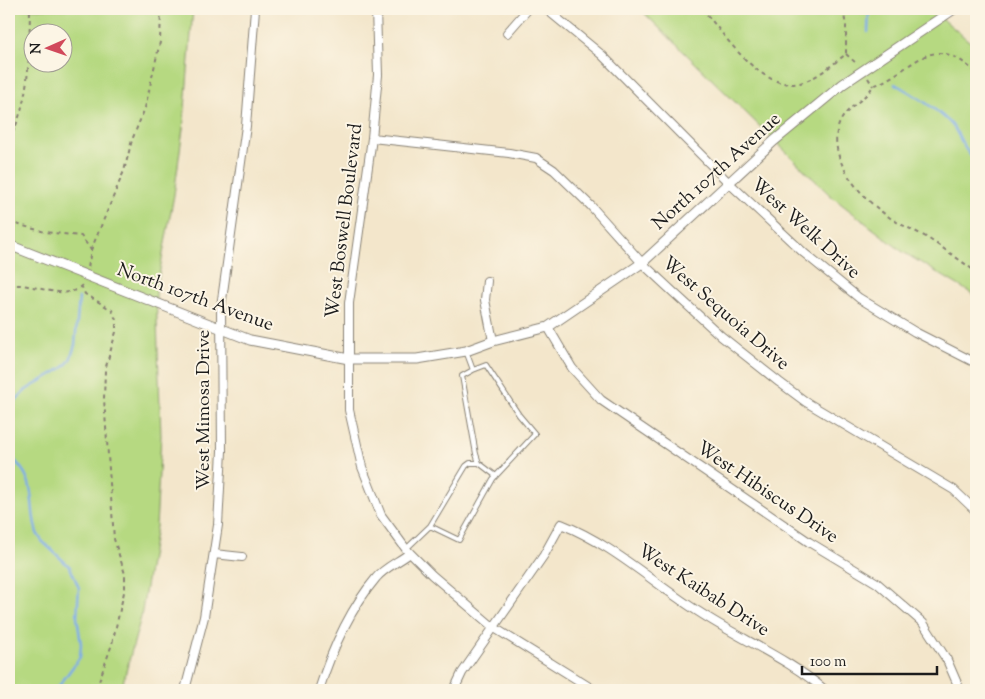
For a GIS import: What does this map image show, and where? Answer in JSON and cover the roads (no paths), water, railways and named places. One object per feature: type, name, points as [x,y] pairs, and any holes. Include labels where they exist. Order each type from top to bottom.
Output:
[{"type":"street","name":"West Mimosa Drive","points":[[185,690],[204,617],[214,554],[221,464],[222,291],[246,126],[255,9]]},
{"type":"street","name":"West Boswell Boulevard","points":[[376,9],[378,75],[372,138],[349,303],[349,410],[362,466],[381,514],[408,551],[493,627],[591,690]]},
{"type":"street","points":[[507,33],[528,9]]},
{"type":"street","name":"West Welk Drive","points":[[546,9],[602,55],[728,182],[804,252],[859,298],[915,332],[976,363]]},
{"type":"street","name":"North 107th Avenue","points":[[9,245],[250,340],[349,359],[417,359],[466,351],[493,341],[548,327],[642,263],[728,182],[843,84],[954,9]]},
{"type":"street","name":"West Sequoia Drive","points":[[372,138],[509,153],[536,158],[554,170],[591,206],[642,263],[721,336],[806,402],[954,490],[976,511]]},
{"type":"street","points":[[487,281],[484,300],[493,341]]},
{"type":"street","name":"West Hibiscus Drive","points":[[548,327],[572,368],[601,400],[808,542],[877,583],[923,623],[947,660],[960,690]]},
{"type":"street","name":"West Kaibab Drive","points":[[493,627],[544,555],[561,524],[586,534],[699,612],[808,675],[825,690]]},
{"type":"street","points":[[318,690],[327,666],[356,608],[377,576],[408,551]]},
{"type":"street","points":[[214,554],[242,557]]},
{"type":"street","points":[[454,690],[462,673],[493,627]]},
{"type":"lane","points":[[466,351],[473,370]]},
{"type":"lane","points":[[430,526],[459,540],[496,476],[535,434],[519,415],[486,365],[462,376],[479,463]]},
{"type":"lane","points":[[408,551],[430,526],[466,466],[470,463],[479,463],[496,476]]},
{"type":"waterway","points":[[868,32],[869,9]]},
{"type":"waterway","points":[[895,84],[925,102],[946,119],[955,129],[965,148],[976,159]]},
{"type":"waterway","points":[[9,407],[26,390],[64,367],[70,360],[75,345],[79,298]]},
{"type":"waterway","points":[[9,455],[19,465],[29,483],[37,533],[42,541],[70,567],[79,588],[77,617],[81,644],[80,657],[56,690]]}]
